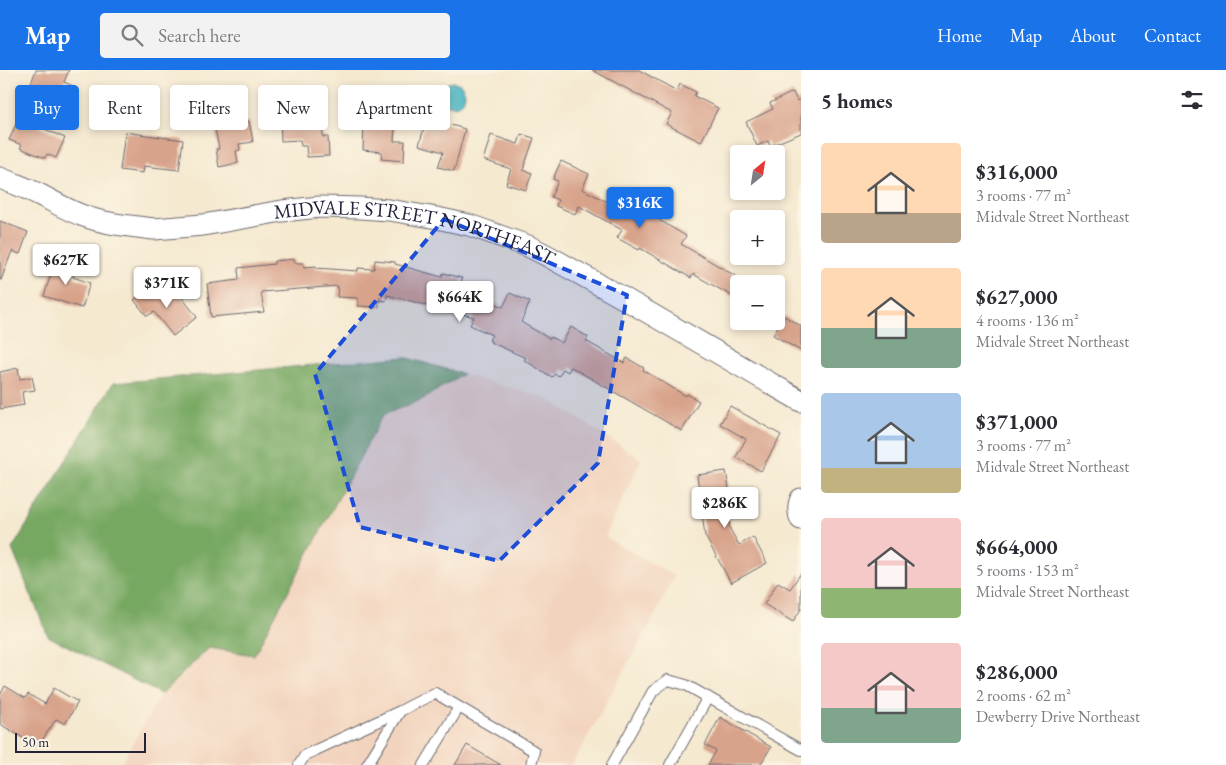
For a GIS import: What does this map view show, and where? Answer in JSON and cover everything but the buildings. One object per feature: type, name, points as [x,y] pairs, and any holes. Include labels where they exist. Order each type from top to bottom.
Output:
[{"type":"street","name":"MIDVALE STREET NORTHEAST","points":[[0,178],[83,216],[128,226],[154,229],[203,225],[282,211],[320,207],[390,210],[469,226],[528,246],[546,255],[801,401]]},
{"type":"lane","points":[[612,765],[653,691],[668,680],[686,684],[801,750]]},
{"type":"lane","points":[[298,765],[304,756],[435,693],[534,751],[531,765]]},
{"type":"lane","points":[[670,765],[708,697]]},
{"type":"lane","points":[[424,765],[459,707]]},
{"type":"lane","points":[[367,765],[400,711]]},
{"type":"highlighted area","points":[[444,219],[627,295],[598,463],[499,561],[360,527],[315,374]]},
{"type":"shaded area","points":[[463,374],[548,399],[641,459],[605,537],[674,576],[656,613],[572,765],[121,765],[161,694],[209,648],[254,655],[383,415],[421,400]]},
{"type":"green space","points":[[404,357],[463,374],[421,400],[383,415],[254,655],[209,648],[161,694],[48,636],[12,549],[113,383]]},
{"type":"water","points":[[453,82],[458,83],[464,89],[464,99],[458,105],[450,105],[450,85],[446,85]]}]
